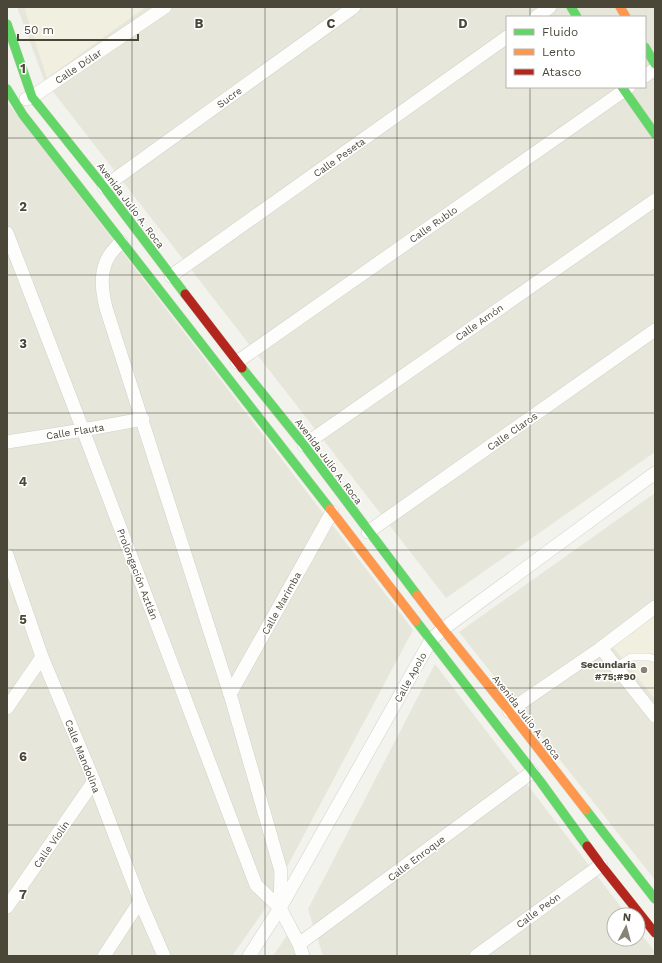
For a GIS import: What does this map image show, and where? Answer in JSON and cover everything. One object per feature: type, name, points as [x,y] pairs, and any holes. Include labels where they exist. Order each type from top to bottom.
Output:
[{"type":"street","name":"Calle Dólar","points":[[11,104],[32,97],[165,7]]},
{"type":"street","name":"Sucre","points":[[104,187],[354,7]]},
{"type":"street","points":[[537,16],[550,7]]},
{"type":"street","points":[[571,7],[576,16]]},
{"type":"street","points":[[620,7],[625,16]]},
{"type":"street","name":"Avenida Julio A. Roca","points":[[7,24],[32,97],[104,187],[237,362],[304,445],[368,532],[443,629],[509,711],[655,899]]},
{"type":"street","name":"Calle Peseta","points":[[171,276],[506,38]]},
{"type":"street","points":[[646,49],[655,64]]},
{"type":"street","points":[[646,75],[655,69]]},
{"type":"street","points":[[7,88],[11,104],[332,512],[655,933]]},
{"type":"street","points":[[625,88],[655,134]]},
{"type":"street","name":"Calle Rublo","points":[[237,362],[625,88]]},
{"type":"street","name":"Calle Amón","points":[[304,445],[655,200]]},
{"type":"street","name":"Prolongación Aztlán","points":[[7,233],[256,885],[280,908],[301,950]]},
{"type":"street","name":"Prolongación Aztlán","points":[[121,242],[109,257],[104,267],[102,279],[106,308],[143,419],[230,694],[281,872],[280,908]]},
{"type":"street","name":"Calle Claros","points":[[368,532],[655,330]]},
{"type":"street","name":"Calle Flauta","points":[[7,442],[143,419]]},
{"type":"street","name":"Calle Apolo","points":[[249,956],[280,908],[431,640],[443,629],[655,473]]},
{"type":"street","name":"Calle Marimba","points":[[230,694],[332,512]]},
{"type":"street","name":"Calle Mandolina","points":[[7,555],[42,657],[94,781],[140,901],[164,956]]},
{"type":"street","points":[[509,711],[601,648],[655,607]]},
{"type":"street","points":[[601,648],[655,716]]},
{"type":"street","points":[[7,708],[42,657]]},
{"type":"street","name":"Calle Enroque","points":[[301,950],[532,772]]},
{"type":"street","name":"Calle Violín","points":[[7,907],[94,781]]},
{"type":"street","name":"Calle Peón","points":[[476,956],[601,864]]},
{"type":"street","points":[[104,956],[140,901]]},
{"type":"lane","points":[[616,667],[631,657],[649,657],[655,659]]},
{"type":"shaded area","points":[[17,7],[655,7],[655,452],[446,598],[44,80]]},
{"type":"shaded area","points":[[24,7],[146,7],[47,78]]},
{"type":"shaded area","points":[[7,102],[413,630],[263,912],[232,956],[7,956]]},
{"type":"shaded area","points":[[655,493],[655,880],[459,632]]},
{"type":"shaded area","name":"Secundaria #75;#90","points":[[655,613],[655,699],[609,642]]},
{"type":"shaded area","points":[[435,664],[621,907],[606,907],[606,947],[646,947],[646,940],[655,952],[655,956],[323,956],[308,909]]},
{"type":"shaded area","points":[[290,931],[297,956],[273,956]]},
{"type":"traffic: fast","points":[[571,7],[576,16]]},
{"type":"traffic: fast","points":[[7,24],[32,97],[104,187],[185,294]]},
{"type":"traffic: fast","points":[[646,49],[655,64]]},
{"type":"traffic: fast","points":[[623,88],[655,134]]},
{"type":"traffic: fast","points":[[7,89],[23,115],[330,509]]},
{"type":"traffic: fast","points":[[242,368],[304,445],[417,595]]},
{"type":"traffic: fast","points":[[416,621],[540,781],[587,846]]},
{"type":"traffic: fast","points":[[586,810],[655,899]]},
{"type":"traffic: slow","points":[[620,7],[625,16]]},
{"type":"traffic: slow","points":[[330,509],[416,621]]},
{"type":"traffic: slow","points":[[417,595],[586,810]]},
{"type":"traffic: jam","points":[[185,294],[242,368]]},
{"type":"traffic: jam","points":[[587,846],[655,933]]},
{"type":"place","name":"Secundaria #75;#90","points":[[644,670]]}]
